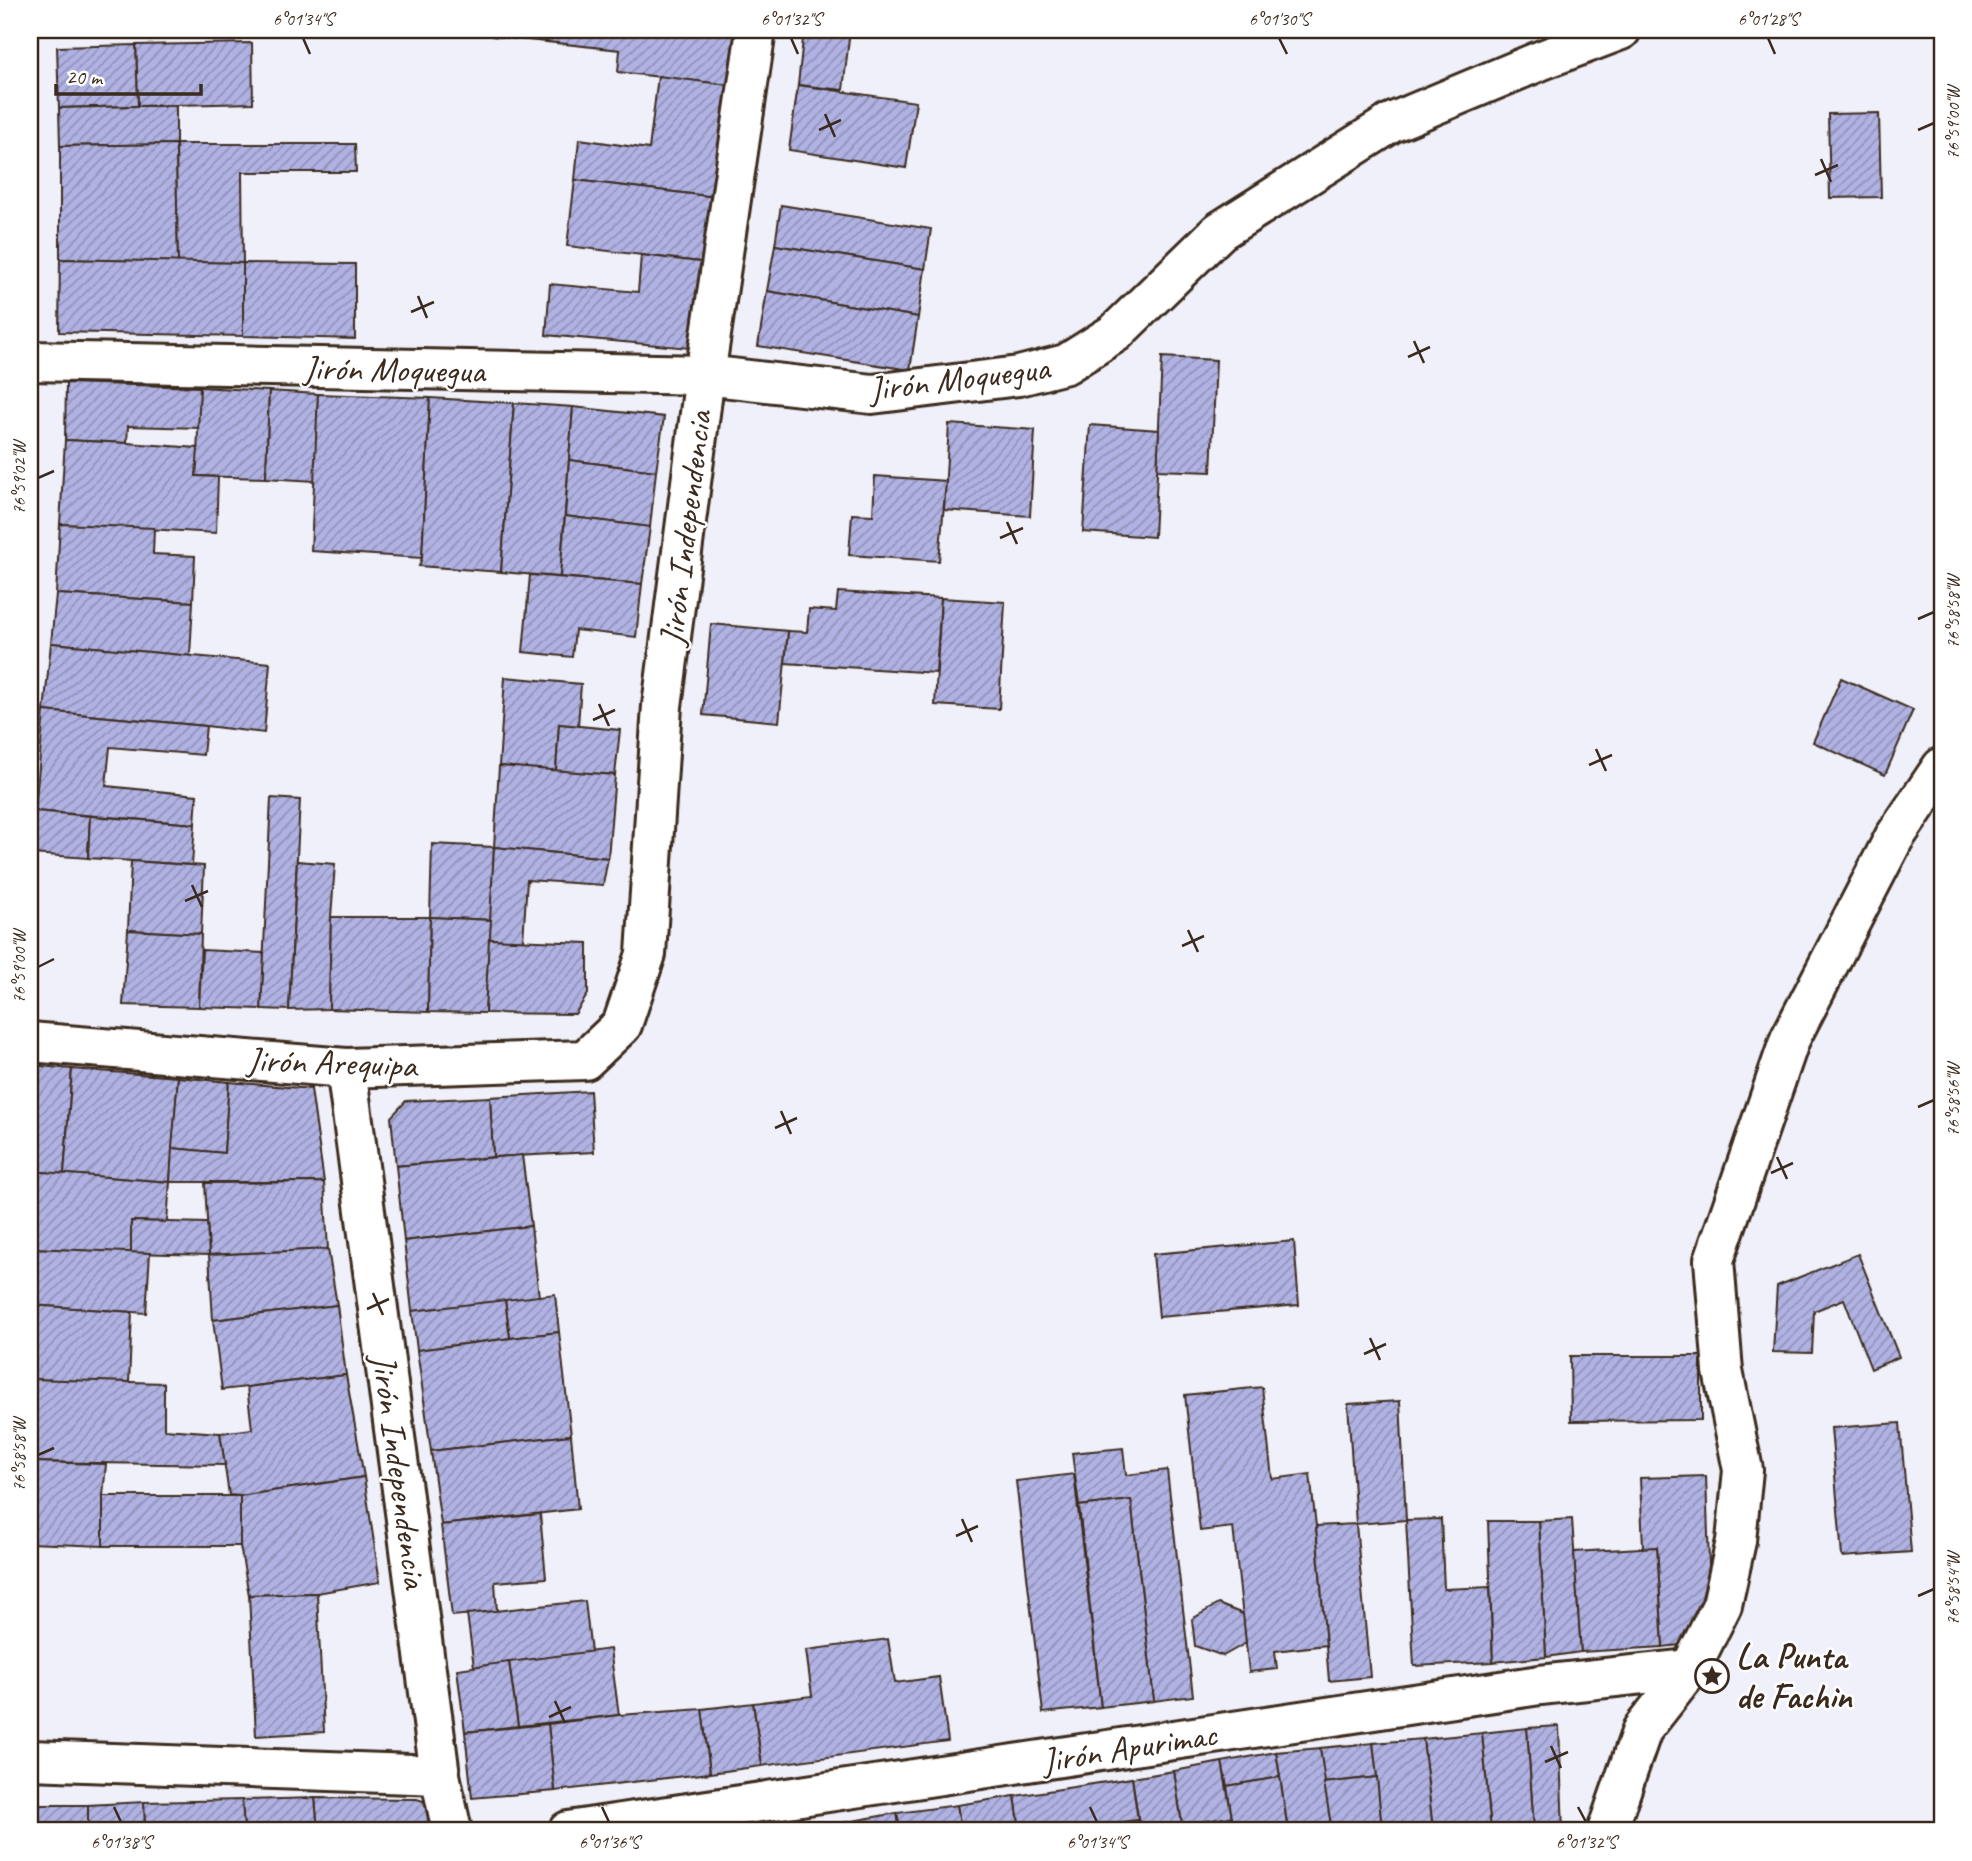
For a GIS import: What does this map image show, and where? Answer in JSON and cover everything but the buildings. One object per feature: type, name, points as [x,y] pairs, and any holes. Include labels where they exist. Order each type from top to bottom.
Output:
[{"type":"street","name":"Jirón Independencia","points":[[622,1025],[646,954],[662,706],[705,375],[756,30]]},
{"type":"street","name":"Jirón Moquegua","points":[[30,361],[705,375],[872,394],[1019,376],[1066,364],[1115,333],[1220,230],[1391,123],[1621,30]]},
{"type":"street","points":[[1608,1831],[1642,1730],[1690,1669],[1722,1605],[1736,1541],[1743,1470],[1723,1371],[1714,1260],[1790,1039],[1894,838],[1942,767]]},
{"type":"street","name":"Jirón Arequipa","points":[[30,1042],[346,1068],[585,1060],[622,1025]]},
{"type":"street","name":"Jirón Independencia","points":[[346,1068],[440,1775],[452,1831]]},
{"type":"street","name":"Jirón Apurimac","points":[[568,1831],[1540,1685],[1690,1669]]},
{"type":"street","points":[[30,1760],[440,1775]]},
{"type":"place","name":"La Punta de Fachin","points":[[1712,1676]]}]
